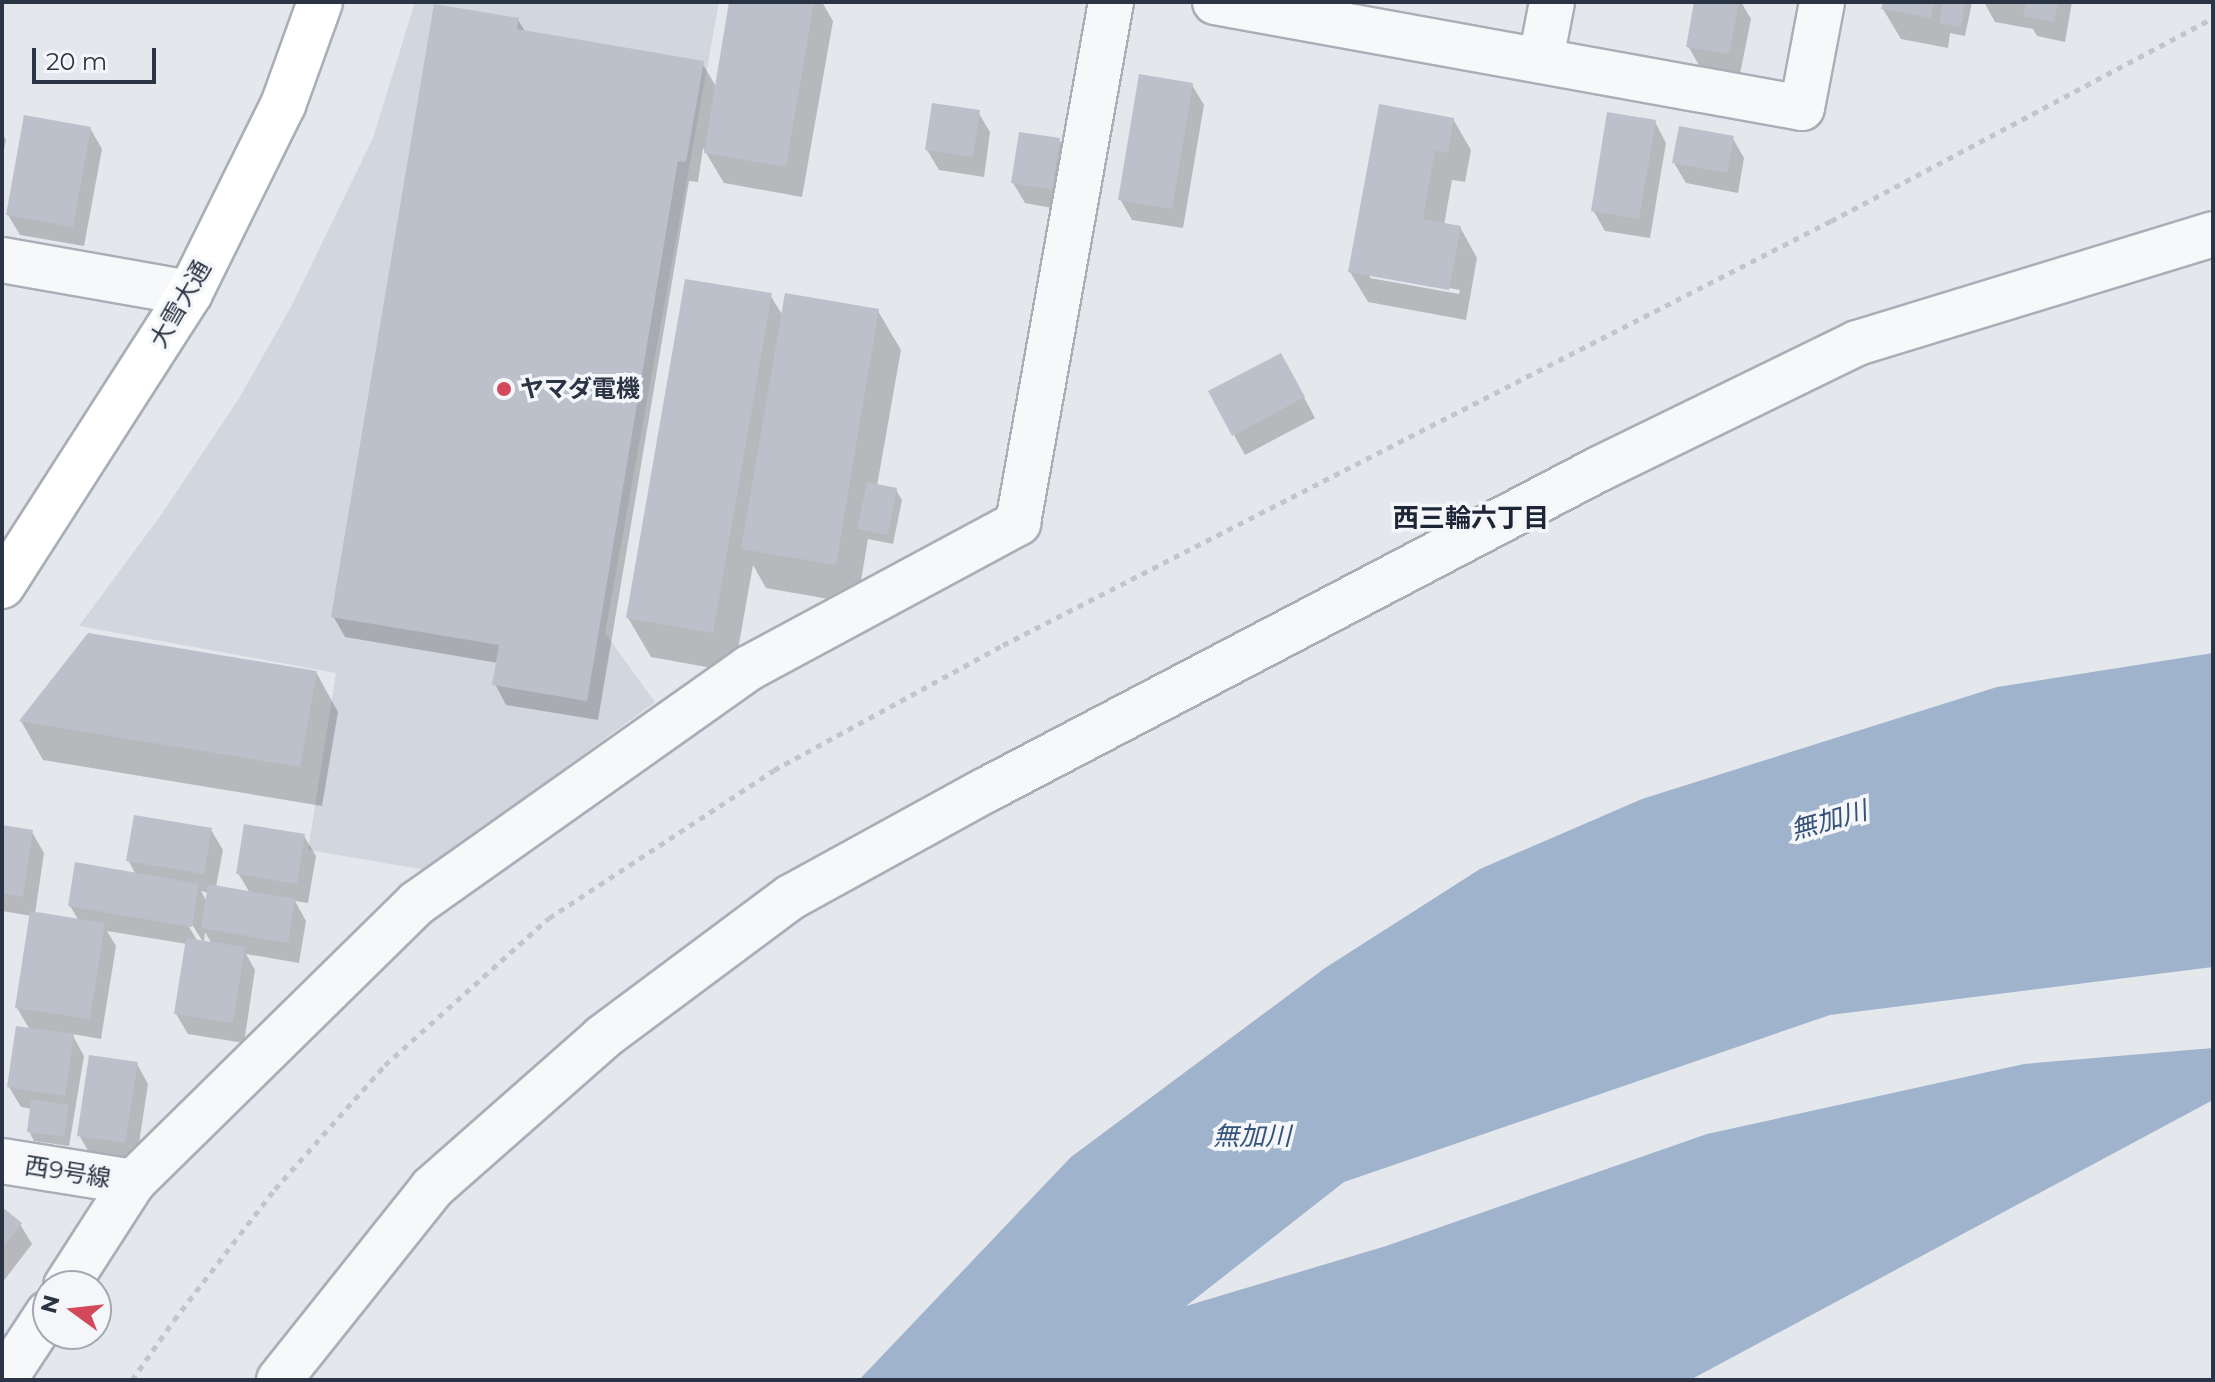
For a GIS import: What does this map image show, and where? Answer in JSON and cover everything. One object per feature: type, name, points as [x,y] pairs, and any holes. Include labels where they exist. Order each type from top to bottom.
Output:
[{"type":"highway","name":"大雪大通","points":[[2,586],[190,293],[283,105],[320,2]]},
{"type":"street","points":[[76,1270],[133,1182],[417,903],[749,668],[1018,523],[1111,2]]},
{"type":"street","points":[[1541,59],[1552,2]]},
{"type":"street","points":[[1239,4],[1802,108],[1822,2]]},
{"type":"street","points":[[279,1380],[432,1188],[603,1037],[791,897],[1000,783],[1599,469],[1857,343],[2213,234]]},
{"type":"street","points":[[2,260],[190,293]]},
{"type":"street","name":"西9号線","points":[[2,1161],[133,1182]]},
{"type":"street","points":[[4,1380],[32,1337]]},
{"type":"path","points":[[132,1380],[275,1189],[385,1065],[549,918],[761,778],[1003,645],[1831,221],[2213,18]]},
{"type":"shaded area","points":[[415,2],[719,2],[605,633],[655,702],[426,870],[308,850],[336,673],[79,626],[161,515],[238,400],[292,305],[373,138]]},
{"type":"water","name":"無加川","points":[[2213,653],[2213,967],[1830,1015],[1344,1182],[1186,1306],[1386,1246],[1707,1134],[2024,1064],[2213,1048],[2213,1100],[1690,1380],[859,1380],[1071,1157],[1325,968],[1480,869],[1642,799],[1997,687]]},
{"type":"building","points":[[729,2],[814,2],[786,167],[704,153]]},
{"type":"building","points":[[1694,2],[1739,2],[1729,54],[1686,47]]},
{"type":"building","points":[[1883,2],[1934,2],[1931,18],[1881,9]]},
{"type":"building","points":[[1943,2],[1965,2],[1961,27],[1939,23]]},
{"type":"building","points":[[2026,2],[2058,2],[2054,22],[2023,16]]},
{"type":"building","name":"ヤマダ電機","points":[[434,4],[519,18],[517,29],[704,61],[686,162],[678,161],[587,701],[492,685],[499,645],[331,617]]},
{"type":"building","points":[[1139,74],[1193,83],[1172,209],[1118,200]]},
{"type":"building","points":[[932,103],[980,110],[973,157],[925,150]]},
{"type":"building","points":[[1379,104],[1454,118],[1448,153],[1435,150],[1423,219],[1461,226],[1449,290],[1348,272]]},
{"type":"building","points":[[1607,112],[1656,120],[1639,219],[1591,211]]},
{"type":"building","points":[[24,115],[91,127],[73,227],[6,215]]},
{"type":"building","points":[[1679,126],[1734,136],[1727,173],[1672,163]]},
{"type":"building","points":[[1019,132],[1060,138],[1052,190],[1011,183]]},
{"type":"building","points":[[685,279],[772,293],[713,633],[626,618]]},
{"type":"building","points":[[785,293],[879,309],[836,565],[741,549]]},
{"type":"building","points":[[1281,353],[1305,397],[1232,436],[1208,391]]},
{"type":"building","points":[[867,482],[897,488],[888,535],[857,529]]},
{"type":"building","points":[[88,633],[317,671],[300,767],[19,721]]},
{"type":"building","points":[[134,815],[212,828],[204,874],[126,861]]},
{"type":"building","points":[[244,824],[305,834],[297,884],[236,874]]},
{"type":"building","points":[[2,825],[33,830],[23,897],[2,893]]},
{"type":"building","points":[[75,862],[199,884],[192,927],[68,906]]},
{"type":"building","points":[[208,884],[295,899],[288,943],[201,928]]},
{"type":"building","points":[[30,911],[105,923],[90,1019],[15,1008]]},
{"type":"building","points":[[186,938],[245,947],[233,1023],[174,1014]]},
{"type":"building","points":[[16,1026],[74,1034],[65,1096],[7,1087]]},
{"type":"building","points":[[89,1055],[138,1062],[125,1143],[77,1136]]},
{"type":"building","points":[[31,1099],[69,1105],[64,1137],[27,1132]]},
{"type":"building","points":[[2,1207],[22,1223],[2,1248]]},
{"type":"place","name":"ヤマダ電機","points":[[504,389]]},
{"type":"district","name":"西三輪六丁目","points":[[1471,519]]}]
